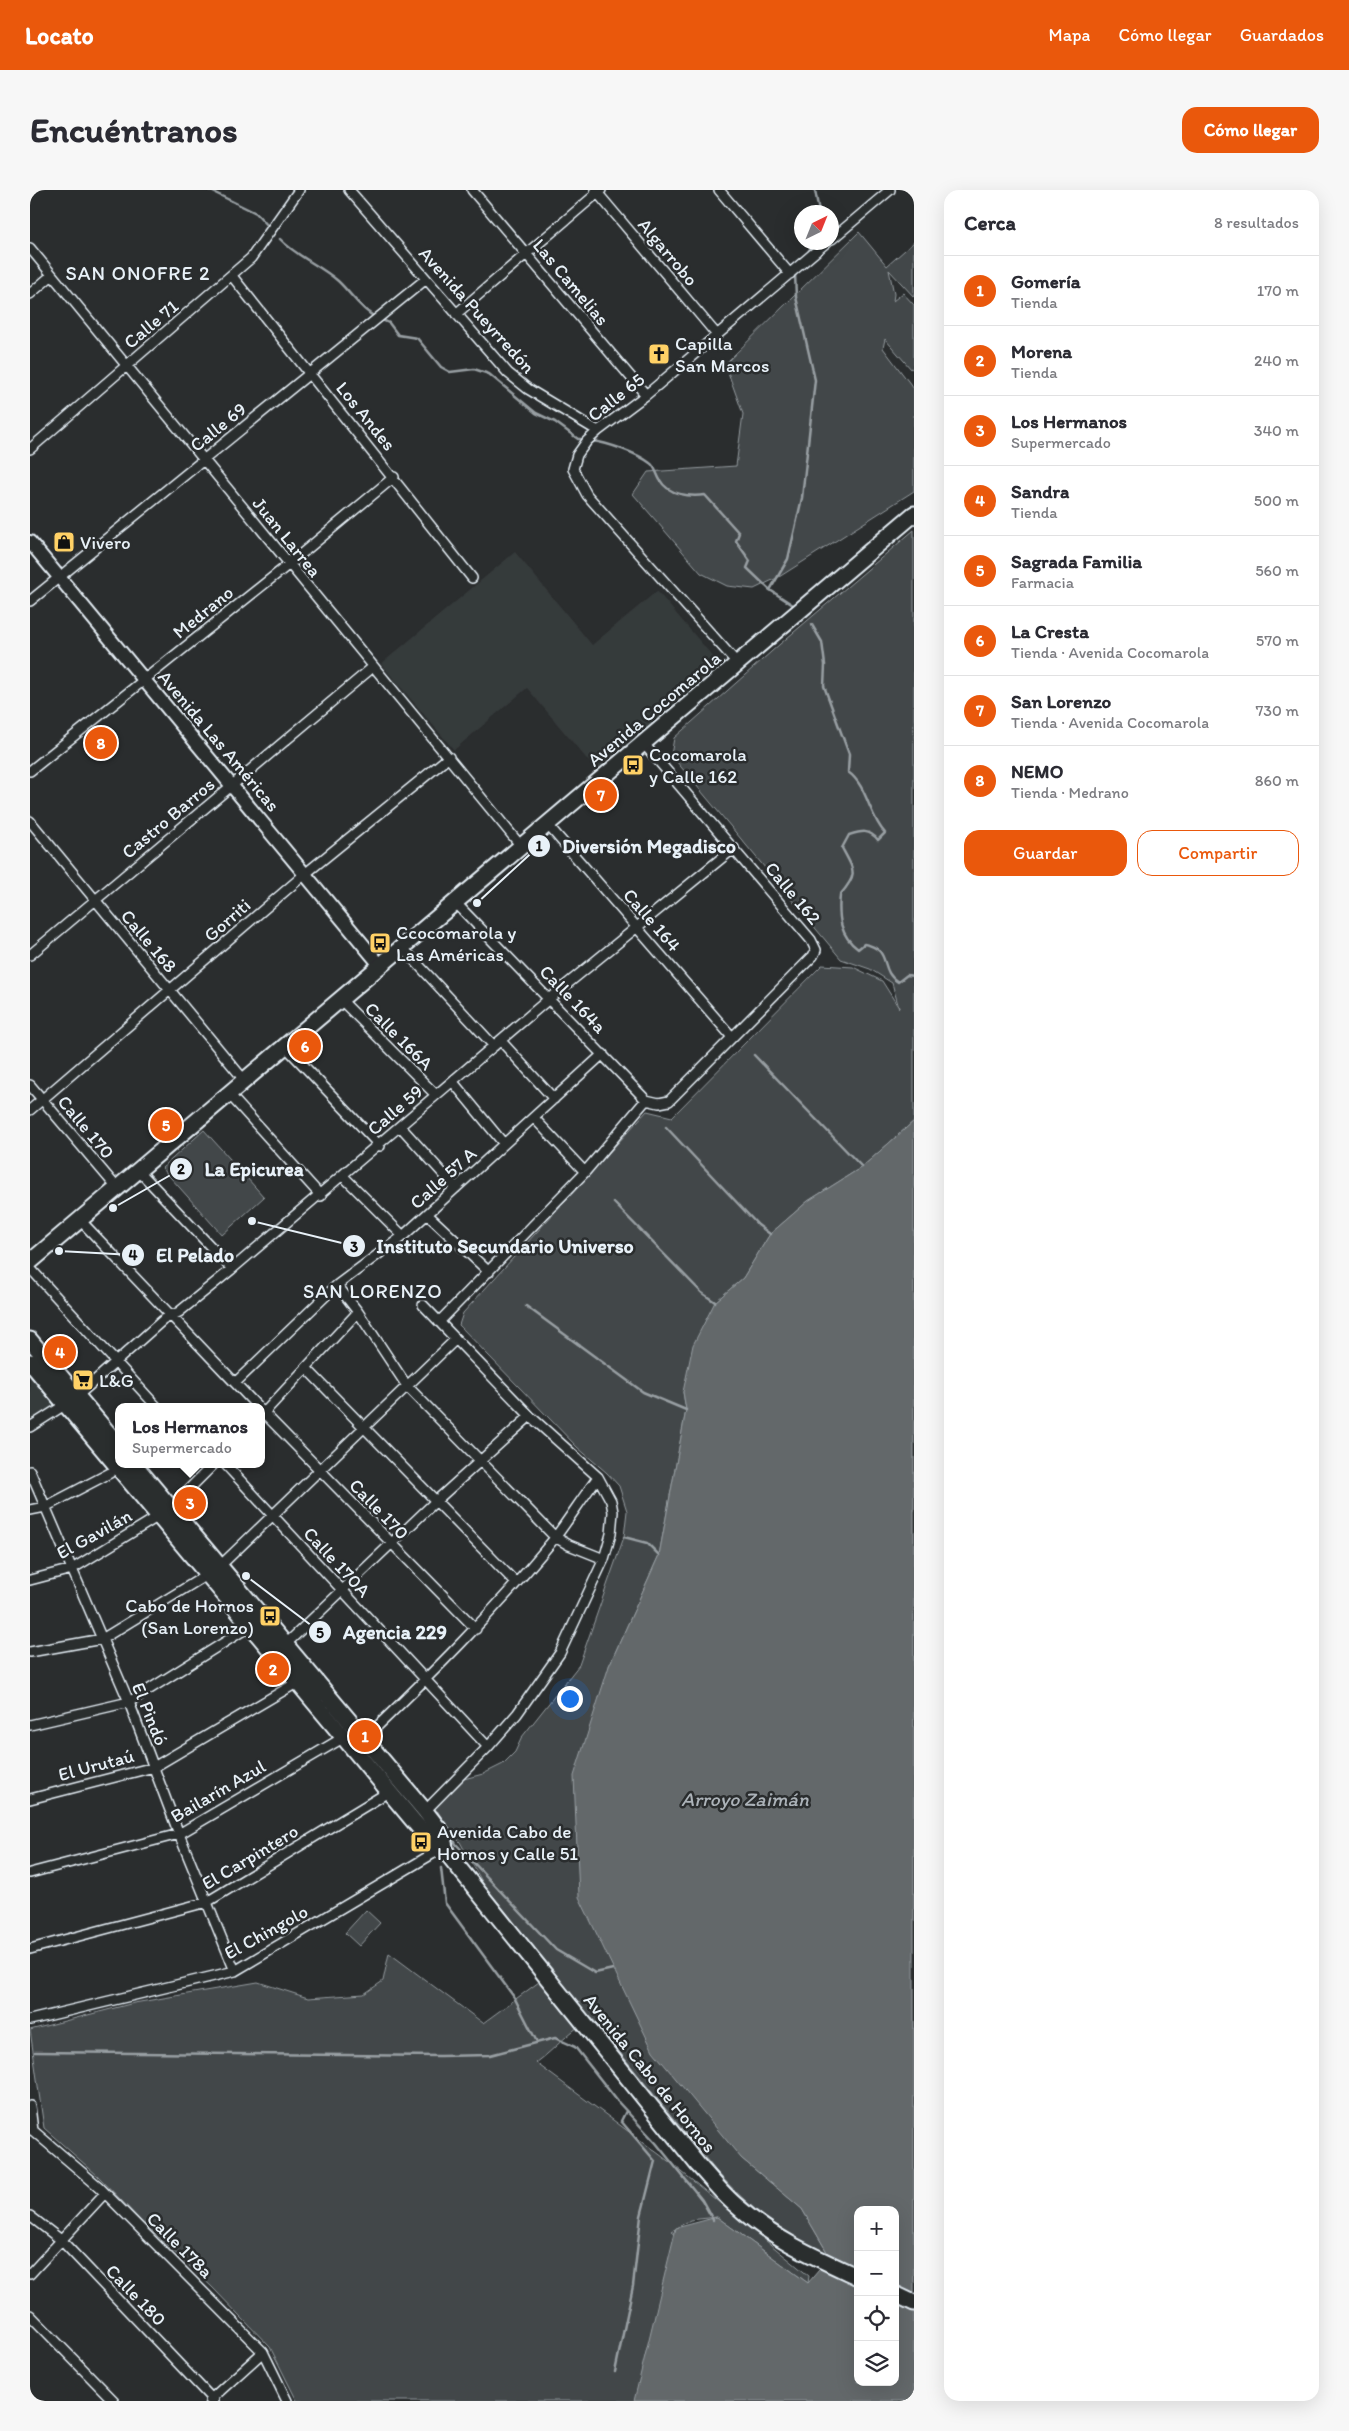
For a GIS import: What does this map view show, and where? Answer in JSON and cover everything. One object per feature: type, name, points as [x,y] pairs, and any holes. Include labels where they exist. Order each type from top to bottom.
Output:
[{"type":"main road","name":"Avenida Cocomarola","points":[[30,1262],[454,901],[644,744],[914,514]]},
{"type":"main road","name":"Avenida Las Américas","points":[[30,542],[380,964]]},
{"type":"main road","name":"Avenida Cabo de Hornos","points":[[30,1340],[71,1400],[115,1452]]},
{"type":"main road","name":"Avenida Cabo de Hornos","points":[[30,1362],[115,1442]]},
{"type":"main road","name":"Avenida Cabo de Hornos","points":[[128,1468],[259,1624],[285,1645],[354,1736],[390,1791],[432,1843],[446,1852],[698,2165],[737,2207],[766,2230],[815,2257],[854,2275]]},
{"type":"main road","name":"Avenida Cabo de Hornos","points":[[137,1468],[165,1512],[220,1566],[298,1682],[354,1736],[425,1811],[442,1833],[446,1852]]},
{"type":"main road","points":[[899,2296],[914,2303]]},
{"type":"street","name":"Calle 71","points":[[30,449],[251,258],[299,190]]},
{"type":"street","name":"Avenida Pueyrredón","points":[[349,190],[508,373],[528,389],[598,431]]},
{"type":"street","name":"Las Camelias","points":[[472,190],[646,395]]},
{"type":"street","points":[[719,190],[790,274]]},
{"type":"street","points":[[839,233],[890,190]]},
{"type":"street","points":[[456,314],[598,191]]},
{"type":"street","name":"Algarrobo","points":[[598,191],[717,335]]},
{"type":"street","name":"Juan Larrea","points":[[30,248],[288,565],[521,846]]},
{"type":"street","name":"Calle 65","points":[[738,664],[587,495],[573,469],[577,455],[587,441],[598,431],[646,395],[819,250]]},
{"type":"street","points":[[30,294],[52,275]]},
{"type":"street","name":"Los Andes","points":[[232,276],[394,477],[472,578]]},
{"type":"street","name":"Calle 69","points":[[30,601],[426,279]]},
{"type":"street","name":"Medrano","points":[[30,771],[288,565],[394,477]]},
{"type":"street","name":"Castro Barros","points":[[30,955],[373,667]]},
{"type":"street","name":"Calle 162","points":[[644,744],[811,940],[816,950],[813,956],[732,1037]]},
{"type":"street","name":"Gorriti","points":[[30,1110],[305,874],[448,757]]},
{"type":"street","name":"Calle 168","points":[[30,822],[245,1080]]},
{"type":"street","name":"Calle 164","points":[[547,824],[732,1037]]},
{"type":"street","name":"Calle 59","points":[[30,1427],[71,1400],[163,1320],[172,1316],[232,1269],[321,1196],[550,998],[734,848]]},
{"type":"street","name":"Calle 164a","points":[[454,901],[550,998],[646,1100]]},
{"type":"street","points":[[402,946],[554,1099]]},
{"type":"street","name":"Calle 166A","points":[[340,999],[436,1095]]},
{"type":"street","points":[[439,1322],[585,1172],[646,1100],[659,1103],[669,1101],[732,1037]]},
{"type":"street","points":[[285,1046],[380,1146]]},
{"type":"street","name":"Calle 57 A","points":[[235,1383],[337,1286],[403,1236],[603,1054]]},
{"type":"street","points":[[453,1082],[504,1144]]},
{"type":"street","name":"Calle 170","points":[[30,1085],[118,1189]]},
{"type":"street","points":[[229,1094],[321,1196]]},
{"type":"street","points":[[534,1118],[585,1172]]},
{"type":"street","points":[[400,1126],[456,1188]]},
{"type":"street","points":[[139,1171],[232,1269]]},
{"type":"street","points":[[344,1176],[403,1236]]},
{"type":"street","points":[[427,1214],[489,1272]]},
{"type":"street","name":"Calle 170","points":[[81,1220],[254,1403]]},
{"type":"street","points":[[30,1268],[153,1403]]},
{"type":"street","points":[[337,1286],[358,1312],[407,1386],[478,1461],[555,1537],[569,1545],[604,1559]]},
{"type":"street","points":[[423,1305],[530,1416],[598,1477],[612,1501],[613,1512],[611,1534],[604,1559],[560,1653],[517,1714],[488,1747],[425,1811]]},
{"type":"street","points":[[265,1407],[307,1369],[358,1312]]},
{"type":"street","points":[[220,1566],[456,1339]]},
{"type":"street","points":[[307,1369],[516,1583]]},
{"type":"street","name":"Calle 170","points":[[265,1415],[476,1629]]},
{"type":"street","points":[[285,1645],[390,1543],[478,1461],[530,1416]]},
{"type":"street","name":"El Gavilán","points":[[30,1580],[72,1569],[165,1512],[210,1468]]},
{"type":"street","name":"Calle 170A","points":[[229,1468],[488,1747]]},
{"type":"street","name":"El Pindó","points":[[30,1471],[129,1702],[179,1834],[235,1971]]},
{"type":"street","points":[[30,1510],[45,1507],[110,1473]]},
{"type":"street","name":"Bailarín Azul","points":[[30,1873],[179,1834],[354,1736],[426,1680],[476,1629],[555,1537],[598,1477]]},
{"type":"street","points":[[30,1652],[102,1639],[200,1579]]},
{"type":"street","points":[[30,1725],[129,1702],[259,1624]]},
{"type":"street","name":"El Urutaú","points":[[30,1799],[154,1767],[298,1682]]},
{"type":"street","name":"El Carpintero","points":[[30,1949],[207,1902],[390,1791]]},
{"type":"street","name":"El Chingolo","points":[[30,2020],[235,1971],[434,1854],[446,1852]]},
{"type":"street","points":[[30,2106],[32,2130]]},
{"type":"street","name":"Calle 178a","points":[[32,2130],[105,2192],[263,2352],[287,2401]]},
{"type":"street","points":[[30,2274],[105,2192]]},
{"type":"street","name":"Calle 180","points":[[30,2216],[61,2240],[212,2400]]},
{"type":"street","points":[[30,2315],[114,2401]]},
{"type":"street","points":[[212,2400],[263,2352]]},
{"type":"shaded area","points":[[859,232],[887,266],[914,242],[914,297],[889,270],[894,294],[893,301],[903,293],[914,305],[914,367],[911,369],[885,339],[883,348],[914,389],[914,491],[779,577],[754,589],[727,586],[701,573],[633,494],[648,472],[736,466],[743,414],[725,364]]},
{"type":"shaded area","points":[[914,530],[914,1121],[862,1167],[808,1201],[770,1234],[743,1278],[715,1302],[683,1392],[686,1410],[659,1555],[609,1666],[741,2158],[802,2209],[830,2257],[783,2231],[755,2209],[716,2171],[592,2018],[577,2028],[536,2063],[671,2163],[809,2276],[808,2283],[717,2217],[690,2220],[672,2231],[746,2285],[705,2401],[297,2401],[270,2347],[212,2287],[141,2221],[98,2176],[44,2128],[30,2030],[134,2003],[258,1982],[308,1998],[364,1994],[383,1981],[389,1953],[483,2023],[554,1971],[485,1887],[460,1842],[431,1812],[460,1780],[483,1774],[503,1764],[515,1752],[522,1737],[579,1665],[624,1537],[627,1511],[619,1486],[577,1447],[459,1325],[463,1313],[647,1111],[672,1117],[822,965],[853,967],[882,981],[899,1008],[892,983],[870,969],[841,959],[671,755],[674,738],[780,644]]},
{"type":"shaded area","points":[[515,552],[592,645],[657,591],[721,666],[596,770],[527,688],[454,750],[381,664]]},
{"type":"shaded area","points":[[204,1130],[264,1197],[222,1235],[162,1168]]},
{"type":"shaded area","points":[[30,1368],[60,1407],[30,1425]]},
{"type":"shaded area","points":[[366,1910],[380,1923],[359,1946],[345,1933]]},
{"type":"water","name":"Arroyo Zaimán","points":[[914,1121],[914,2401],[634,2401],[676,2228],[717,2217],[808,2283],[830,2257],[802,2209],[741,2158],[653,2051],[579,1897],[574,1776],[609,1666],[659,1555],[686,1410],[683,1392],[693,1345],[715,1302],[743,1278],[770,1234],[808,1201],[862,1167]]},
{"type":"waterway","points":[[209,190],[256,213],[270,228]]},
{"type":"waterway","points":[[815,190],[818,205]]},
{"type":"waterway","points":[[280,239],[294,251],[338,281],[360,305],[375,317]]},
{"type":"waterway","points":[[807,254],[809,250]]},
{"type":"waterway","points":[[770,590],[788,559],[802,498],[815,380],[796,297],[795,273]]},
{"type":"waterway","points":[[380,319],[389,323],[398,335],[417,338],[441,367],[450,372],[474,369],[489,374],[536,413],[555,422],[578,439],[584,439]]},
{"type":"waterway","points":[[592,441],[622,449],[644,459],[653,466],[664,485],[674,492],[693,496],[705,495],[739,533],[736,541],[750,561],[747,568],[770,590],[793,605]]},
{"type":"waterway","points":[[812,625],[822,642],[825,665],[824,686],[849,754],[848,772],[860,785],[875,818],[885,833],[878,840],[865,832],[849,835],[842,848],[853,873],[850,882],[840,895],[839,911],[841,925],[847,938],[858,949],[864,944],[879,950],[888,972],[898,982],[907,975],[914,976]]},
{"type":"waterway","points":[[754,1055],[862,1167]]},
{"type":"waterway","points":[[666,1127],[758,1225],[770,1234]]},
{"type":"waterway","points":[[614,1203],[702,1293],[715,1302]]},
{"type":"waterway","points":[[526,1306],[643,1392],[686,1410]]},
{"type":"waterway","points":[[624,1537],[647,1543],[659,1555]]},
{"type":"waterway","points":[[437,1812],[444,1823]]},
{"type":"waterway","points":[[448,1830],[456,1844],[556,1950],[595,1973],[613,1969]]},
{"type":"waterway","points":[[441,1868],[445,1903],[514,1997],[537,2042]]},
{"type":"waterway","points":[[35,2052],[490,2055],[555,2038],[575,2047],[619,2103],[656,2143],[702,2200],[713,2220]]},
{"type":"waterway","points":[[615,2372],[633,2286],[641,2216],[655,2161],[621,2121],[626,2111]]},
{"type":"place","name":"Capilla San Marcos","points":[[659,354]]},
{"type":"place","name":"Vivero","points":[[64,542]]},
{"type":"place","name":"NEMO","points":[[101,743]]},
{"type":"place","name":"Cocomarola y Calle 162","points":[[633,765]]},
{"type":"place","name":"San Lorenzo","points":[[601,795]]},
{"type":"place","name":"Diversión Megadisco","points":[[477,903]]},
{"type":"place","name":"Ccocomarola y Las Américas","points":[[380,943]]},
{"type":"place","name":"La Cresta","points":[[305,1046]]},
{"type":"place","name":"Sagrada Familia","points":[[166,1125]]},
{"type":"place","name":"La Epicurea","points":[[113,1208]]},
{"type":"place","name":"Instituto Secundario Universo","points":[[252,1221]]},
{"type":"place","name":"El Pelado","points":[[59,1251]]},
{"type":"place","name":"Sandra","points":[[60,1352]]},
{"type":"place","name":"L&G","points":[[83,1380]]},
{"type":"place","name":"Los Hermanos","points":[[190,1503]]},
{"type":"place","name":"Agencia 229","points":[[246,1576]]},
{"type":"place","name":"Cabo de Hornos (San Lorenzo)","points":[[270,1616]]},
{"type":"place","name":"Morena","points":[[273,1669]]},
{"type":"place","name":"Gomería","points":[[365,1736]]},
{"type":"place","name":"Avenida Cabo de Hornos y Calle 51","points":[[421,1842]]},
{"type":"district","name":"SAN ONOFRE 2","points":[[138,273]]},
{"type":"district","name":"SAN LORENZO","points":[[373,1291]]}]
